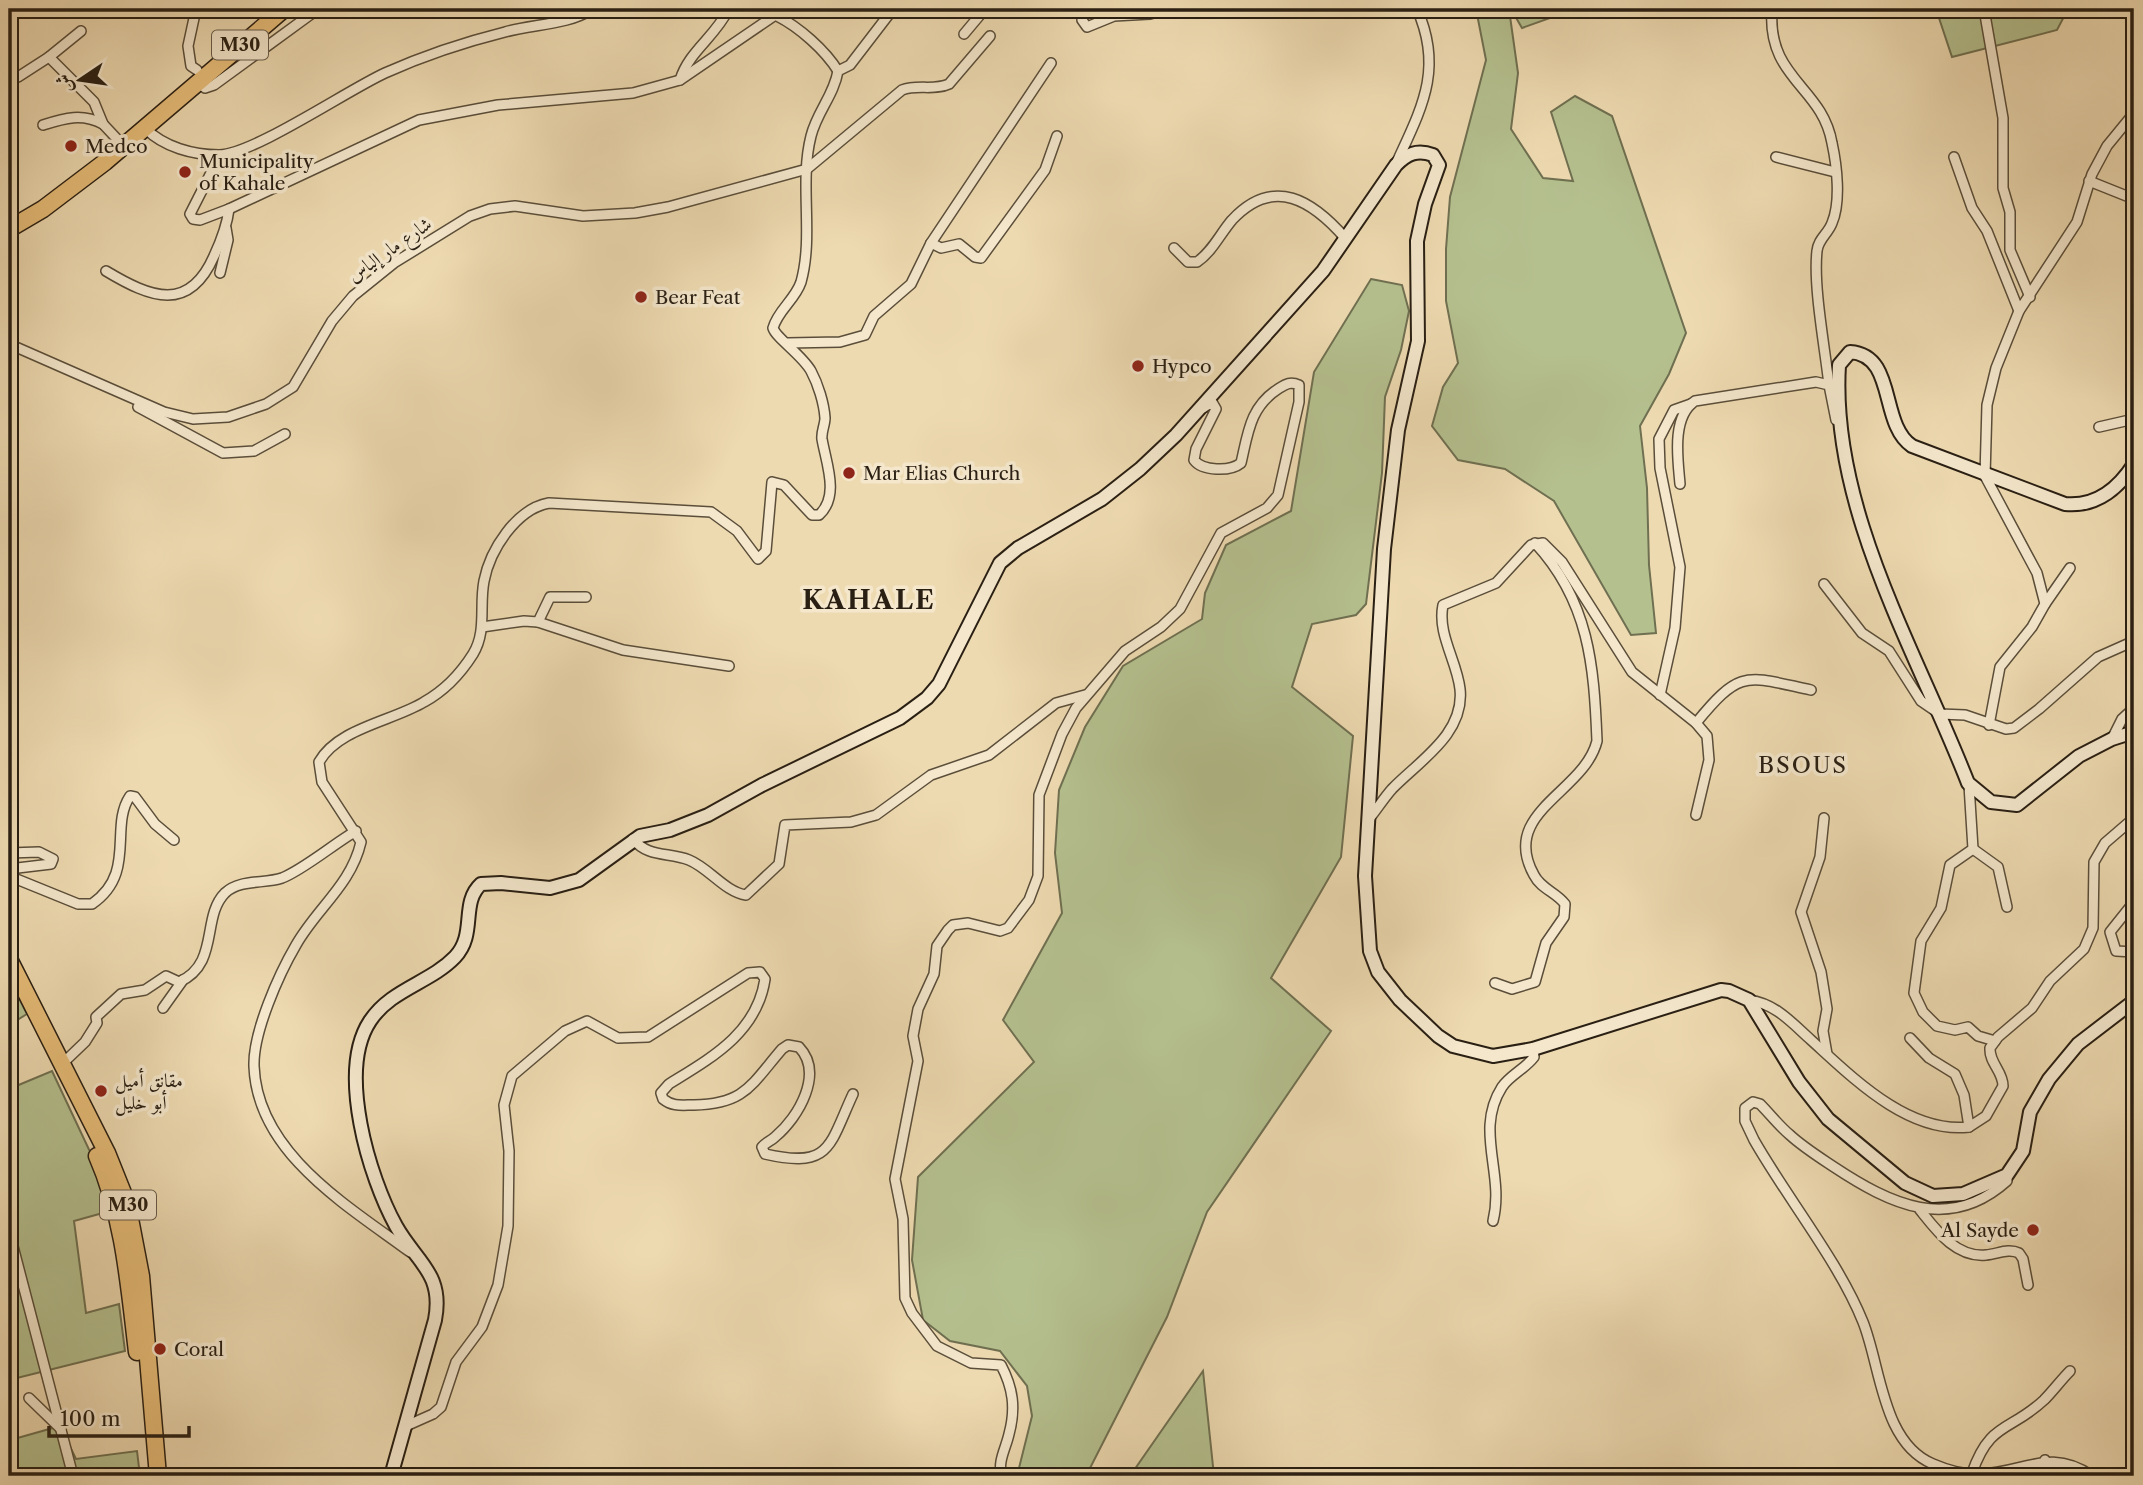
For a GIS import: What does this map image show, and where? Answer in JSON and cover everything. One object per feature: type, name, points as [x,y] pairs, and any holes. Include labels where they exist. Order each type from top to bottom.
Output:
[{"type":"highway","name":"M30","points":[[9,221],[41,203],[274,9]]},
{"type":"highway","name":"M30","points":[[9,229],[64,195],[146,129],[197,75],[284,9]]},
{"type":"highway","name":"M30","points":[[9,959],[107,1153],[127,1203],[141,1276],[158,1476]]},
{"type":"highway","name":"M30","points":[[9,978],[72,1102],[109,1185],[128,1274],[148,1476]]},
{"type":"main road","points":[[391,1476],[438,1307],[433,1278],[397,1228],[384,1203],[360,1132],[357,1066],[365,1030],[389,1000],[448,964],[463,947],[469,930],[471,898],[481,884],[501,883],[550,888],[569,884],[586,876],[633,839],[670,830],[708,815],[911,712],[939,684],[1000,564],[1018,548],[1080,514],[1124,482],[1198,411],[1323,271],[1396,165],[1406,155],[1424,152],[1433,155],[1439,165],[1425,204],[1417,241],[1418,341],[1398,430],[1384,549],[1365,876],[1370,951],[1378,972],[1419,1020],[1452,1046],[1493,1055],[1533,1049],[1721,990],[1729,990],[1749,1000],[1817,1107],[1905,1183],[1934,1196],[1950,1196],[1984,1188],[2007,1175],[2023,1151],[2033,1105],[2049,1079],[2078,1044],[2134,1001]]},
{"type":"main road","points":[[2134,464],[2124,480],[2106,495],[2079,505],[2065,504],[1985,476],[1912,446],[1901,438],[1889,411],[1879,371],[1861,353],[1850,352],[1839,365],[1840,439],[1853,494],[1896,617],[1968,783],[1991,802],[2017,805],[2079,756],[2112,739],[2134,732]]},
{"type":"street","points":[[196,9],[188,46],[191,66],[205,88],[214,85],[318,9]]},
{"type":"street","points":[[146,129],[169,146],[220,155],[259,142],[364,83],[422,58],[504,32],[575,17],[592,9]]},
{"type":"street","points":[[838,71],[850,65],[893,9]]},
{"type":"street","points":[[964,34],[985,9]]},
{"type":"street","points":[[1083,9],[1082,20],[1087,27],[1130,12],[1167,9]]},
{"type":"street","points":[[1396,165],[1427,97],[1429,71],[1418,9]]},
{"type":"street","points":[[1984,9],[2003,118],[2003,188],[2010,212],[2010,250],[2030,297]]},
{"type":"street","points":[[680,79],[690,56],[716,30],[727,10]]},
{"type":"street","points":[[1772,10],[1771,25],[1784,68],[1805,91],[1824,119],[1833,145],[1833,221],[1817,249],[1829,385],[1840,439]]},
{"type":"street","points":[[220,155],[190,214],[200,220],[419,120],[498,105],[634,93],[680,79],[780,12],[831,60],[838,71],[836,85],[819,112],[811,136],[801,280],[792,301],[773,328],[776,337],[788,344],[811,372],[824,412],[822,438],[828,459],[830,497],[822,512],[812,515],[784,485],[772,482],[766,551],[758,559],[737,531],[711,512],[549,503],[533,507],[512,527],[489,566],[483,582],[482,627],[472,655],[440,691],[424,703],[342,740],[323,754],[317,765],[319,776],[361,842],[354,866],[295,946],[273,996],[255,1054],[256,1081],[262,1104],[289,1151],[320,1183],[420,1259]]},
{"type":"street","points":[[18,77],[49,58],[81,31]]},
{"type":"street","points":[[807,170],[902,90],[914,86],[936,88],[949,84],[990,36]]},
{"type":"street","points":[[49,58],[94,102],[103,124],[118,140]]},
{"type":"street","points":[[788,344],[840,342],[865,335],[874,316],[911,284],[932,243],[1051,63]]},
{"type":"street","points":[[2045,604],[2037,573],[1985,476],[1987,405],[1996,368],[2018,311],[2030,297],[2077,222],[2089,181],[2107,146],[2134,113]]},
{"type":"street","points":[[43,125],[76,117],[88,117],[103,124]]},
{"type":"street","points":[[932,243],[941,248],[959,244],[975,257],[984,256],[1045,170],[1057,136]]},
{"type":"street","points":[[1776,157],[1835,172]]},
{"type":"street","points":[[1954,157],[1972,208],[1987,231],[2016,298],[2018,311]]},
{"type":"street","name":"شارع مار إلياس","points":[[9,344],[164,412],[193,419],[228,417],[266,404],[293,387],[332,320],[366,284],[394,263],[480,212],[515,206],[583,216],[635,213],[668,207],[807,170]]},
{"type":"street","points":[[2089,181],[2134,199]]},
{"type":"street","points":[[1174,248],[1188,262],[1198,262],[1240,212],[1262,199],[1278,195],[1292,196],[1326,216],[1346,239]]},
{"type":"street","points":[[106,271],[149,291],[176,295],[185,292],[203,278],[226,227],[229,209]]},
{"type":"street","points":[[220,273],[228,236],[226,227]]},
{"type":"street","points":[[1660,695],[1675,628],[1680,567],[1660,468],[1659,439],[1674,410],[1691,404],[1810,382],[1829,385]]},
{"type":"street","points":[[1002,1476],[1002,1455],[1013,1412],[1013,1387],[1000,1365],[971,1363],[937,1346],[912,1313],[905,1298],[903,1219],[895,1180],[918,1061],[913,1036],[918,1009],[934,974],[937,946],[954,925],[968,923],[1000,931],[1015,923],[1023,911],[1038,876],[1042,787],[1067,723],[1086,695],[1125,651],[1180,609],[1221,533],[1267,508],[1278,495],[1299,402],[1299,384],[1289,383],[1256,408],[1241,463],[1233,469],[1196,465],[1196,449],[1216,405],[1212,402],[1198,411]]},
{"type":"street","points":[[134,400],[139,407],[223,453],[254,451],[285,434]]},
{"type":"street","points":[[1680,484],[1678,438],[1685,409],[1691,404]]},
{"type":"street","points":[[2099,427],[2134,419]]},
{"type":"street","points":[[1369,819],[1392,789],[1452,728],[1460,707],[1461,690],[1445,637],[1443,605],[1496,583],[1535,543],[1543,543],[1562,562],[1639,679],[1696,723],[1707,736],[1710,748],[1696,815]]},
{"type":"street","points":[[1495,983],[1506,988],[1522,988],[1535,982],[1546,943],[1560,926],[1565,904],[1534,877],[1525,844],[1532,821],[1583,770],[1594,754],[1597,741],[1591,662],[1579,611],[1557,567],[1535,543]]},
{"type":"street","points":[[1989,724],[2000,667],[2032,627],[2070,568]]},
{"type":"street","points":[[1824,584],[1863,633],[1889,651],[1922,701],[1940,714],[1965,715],[2006,729],[2014,728],[2093,660],[2134,641]]},
{"type":"street","points":[[538,622],[550,597],[586,597]]},
{"type":"street","points":[[482,627],[524,621],[538,622],[623,650],[729,666]]},
{"type":"street","points":[[1696,723],[1725,688],[1747,678],[1759,678],[1811,690]]},
{"type":"street","points":[[633,839],[647,852],[689,860],[718,877],[734,892],[746,895],[779,864],[785,825],[851,822],[876,816],[931,775],[989,755],[1056,703],[1086,695]]},
{"type":"street","points":[[2112,739],[2122,719],[2134,708]]},
{"type":"street","points":[[1968,783],[1972,790],[1973,849]]},
{"type":"street","points":[[9,876],[78,904],[92,904],[107,890],[116,872],[125,807],[130,796],[135,797],[155,824],[174,840]]},
{"type":"street","points":[[1824,818],[1819,857],[1801,912],[1821,972],[1827,1009],[1823,1031],[1827,1054]]},
{"type":"street","points":[[1749,1000],[1767,1003],[1827,1054],[1907,1115],[1953,1129],[1969,1127],[1986,1115],[2003,1089],[2003,1079],[1989,1054],[1995,1041],[2032,1008],[2049,981],[2084,950],[2093,929],[2094,862],[2105,843],[2134,818]]},
{"type":"street","points":[[163,1008],[207,951],[215,912],[224,894],[238,886],[284,877],[356,831]]},
{"type":"street","points":[[1973,849],[1998,867],[2007,907]]},
{"type":"street","points":[[1973,849],[1950,865],[1941,908],[1920,941],[1914,993],[1923,1012],[1937,1026],[1955,1030],[1968,1027],[1978,1036],[1995,1041]]},
{"type":"street","points":[[9,853],[39,852],[51,856],[53,862],[43,867],[9,869]]},
{"type":"street","points":[[2134,902],[2110,932],[2116,951],[2134,952]]},
{"type":"street","points":[[406,1426],[433,1414],[440,1407],[456,1362],[482,1327],[489,1311],[505,1257],[507,1236],[509,1151],[505,1098],[512,1076],[565,1031],[587,1021],[618,1038],[648,1037],[748,973],[760,972],[765,979],[764,987],[744,1029],[731,1043],[669,1084],[661,1093],[663,1099],[675,1105],[726,1103],[742,1095],[782,1049],[793,1045],[799,1047],[810,1070],[805,1093],[790,1120],[762,1147],[765,1154],[804,1160],[816,1157],[827,1149],[853,1094]]},
{"type":"street","points":[[61,1065],[85,1042],[97,1023],[96,1017],[116,998],[145,990],[166,976],[175,981],[183,980]]},
{"type":"street","points":[[1910,1038],[1929,1058],[1955,1074],[1964,1095],[1969,1127]]},
{"type":"street","points":[[1493,1221],[1497,1180],[1488,1124],[1503,1086],[1528,1065],[1534,1057],[1533,1049]]},
{"type":"street","points":[[2007,1175],[2007,1181],[1977,1200],[1940,1211],[1920,1210],[1866,1188],[1789,1135],[1760,1104],[1753,1102],[1745,1108],[1745,1121],[1754,1140],[1783,1191],[1851,1295],[1863,1323],[1896,1428],[1921,1458],[1951,1470],[1972,1473],[1990,1473],[2045,1461],[2069,1464],[2092,1476]]},
{"type":"street","points":[[1920,1210],[1941,1236],[1968,1252],[1985,1255],[2007,1251],[2019,1253],[2023,1259],[2028,1285]]},
{"type":"street","points":[[9,1231],[73,1476]]},
{"type":"street","points":[[1972,1473],[1984,1443],[1998,1429],[2043,1401],[2070,1371]]},
{"type":"street","points":[[29,1398],[61,1429]]},
{"type":"street","points":[[2045,1461],[2052,1470],[2050,1476]]},
{"type":"green space","points":[[1476,9],[1509,9],[1518,73],[1511,129],[1543,178],[1573,181],[1551,112],[1575,96],[1612,116],[1686,333],[1669,374],[1640,426],[1647,488],[1649,565],[1656,633],[1631,635],[1554,501],[1505,469],[1458,460],[1432,426],[1443,387],[1458,363],[1446,301],[1446,249],[1450,197],[1486,60]]},
{"type":"green space","points":[[1511,9],[1575,9],[1522,28]]},
{"type":"green space","points":[[1936,9],[2068,9],[2057,30],[1952,57]]},
{"type":"green space","points":[[1371,279],[1402,285],[1409,311],[1401,350],[1385,397],[1382,473],[1366,604],[1356,615],[1312,624],[1292,687],[1353,736],[1341,857],[1271,978],[1331,1031],[1207,1212],[1167,1317],[1086,1476],[1017,1476],[1032,1416],[1027,1386],[1000,1351],[950,1341],[923,1320],[912,1260],[918,1177],[1034,1062],[1003,1020],[1062,913],[1055,853],[1059,790],[1085,727],[1123,666],[1202,619],[1205,593],[1226,545],[1291,511],[1314,372]]},
{"type":"green space","points":[[9,978],[27,1014],[9,1025]]},
{"type":"green space","points":[[52,1071],[117,1209],[74,1221],[86,1313],[119,1304],[125,1351],[9,1380],[9,1089]]},
{"type":"green space","points":[[1203,1371],[1214,1476],[1130,1476]]},
{"type":"green space","points":[[9,1420],[14,1439],[60,1426],[76,1459],[137,1451],[140,1476],[9,1476]]},
{"type":"place","name":"Medco","points":[[71,146]]},
{"type":"place","name":"Municipality of Kahale","points":[[185,172]]},
{"type":"place","name":"Bear Feat","points":[[641,297]]},
{"type":"place","name":"Hypco","points":[[1138,366]]},
{"type":"place","name":"Mar Elias Church","points":[[849,473]]},
{"type":"place","name":"مقانق أميل أبو خليل","points":[[101,1091]]},
{"type":"place","name":"Al Sayde","points":[[2033,1230]]},
{"type":"place","name":"Coral","points":[[160,1349]]},
{"type":"district","name":"KAHALE","points":[[869,600]]},
{"type":"district","name":"BSOUS","points":[[1803,765]]}]
